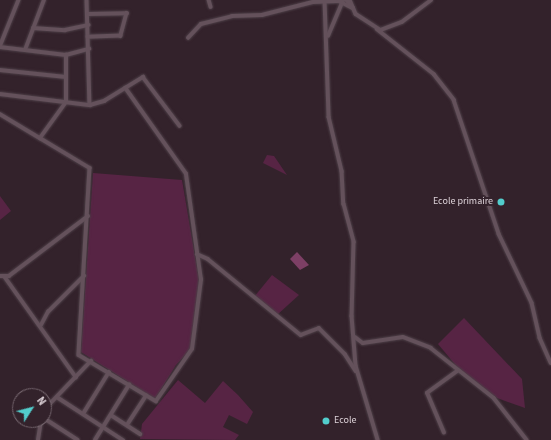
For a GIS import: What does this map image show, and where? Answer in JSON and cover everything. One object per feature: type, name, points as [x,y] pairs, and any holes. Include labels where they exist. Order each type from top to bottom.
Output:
[{"type":"street","points":[[19,0],[0,47],[66,55],[89,49]]},
{"type":"street","points":[[24,50],[44,0]]},
{"type":"street","points":[[87,0],[90,105]]},
{"type":"street","points":[[209,0],[211,7]]},
{"type":"street","points":[[346,0],[352,8]]},
{"type":"street","points":[[350,0],[352,8]]},
{"type":"street","points":[[377,29],[387,30],[402,22],[431,0]]},
{"type":"street","points":[[188,38],[201,24],[232,16],[262,15],[325,1],[342,1],[434,74],[454,100],[499,234],[532,303],[540,338],[551,363]]},
{"type":"street","points":[[325,1],[328,38],[329,117],[342,171],[344,204],[354,242],[352,316],[358,376],[378,440]]},
{"type":"street","points":[[328,38],[342,1]]},
{"type":"street","points":[[88,14],[127,13],[121,36],[88,37]]},
{"type":"street","points":[[33,28],[65,30],[88,25]]},
{"type":"street","points":[[40,138],[66,102],[66,55]]},
{"type":"street","points":[[0,70],[66,77]]},
{"type":"street","points":[[0,94],[90,105],[125,88],[143,77],[180,126]]},
{"type":"street","points":[[0,114],[90,168],[78,351],[128,385],[156,400],[192,349],[201,280],[186,174],[125,88]]},
{"type":"street","points":[[5,277],[88,216]]},
{"type":"street","points":[[197,254],[208,259],[301,335],[319,328],[345,354],[358,376]]},
{"type":"street","points":[[0,276],[5,277],[41,325],[76,377]]},
{"type":"street","points":[[41,325],[48,312],[84,276]]},
{"type":"street","points":[[355,337],[363,343],[408,338],[431,348],[457,371],[494,398],[527,440]]},
{"type":"street","points":[[52,402],[91,361]]},
{"type":"street","points":[[444,433],[427,394],[457,371]]},
{"type":"street","points":[[83,414],[109,372]]},
{"type":"street","points":[[95,440],[128,385]]},
{"type":"street","points":[[127,425],[146,396]]},
{"type":"street","points":[[57,397],[123,440]]},
{"type":"street","points":[[111,415],[140,434]]},
{"type":"street","points":[[52,423],[78,440]]},
{"type":"street","points":[[38,440],[40,428]]},
{"type":"shaded area","points":[[267,155],[274,156],[287,175],[263,163]]},
{"type":"shaded area","points":[[93,173],[182,180],[199,280],[190,350],[176,365],[155,399],[81,352]]},
{"type":"shaded area","points":[[0,196],[11,211],[0,220]]},
{"type":"shaded area","points":[[297,252],[309,265],[300,270],[290,259]]},
{"type":"shaded area","points":[[272,275],[299,295],[277,315],[254,297]]},
{"type":"shaded area","points":[[464,318],[522,379],[525,408],[497,398],[463,374],[438,344]]},
{"type":"shaded area","points":[[178,380],[205,403],[223,381],[238,395],[253,412],[247,424],[229,415],[223,427],[239,435],[235,440],[140,439],[142,424]]},
{"type":"place","name":"Ecole primaire","points":[[501,202]]},
{"type":"place","name":"Ecole","points":[[326,421]]}]
